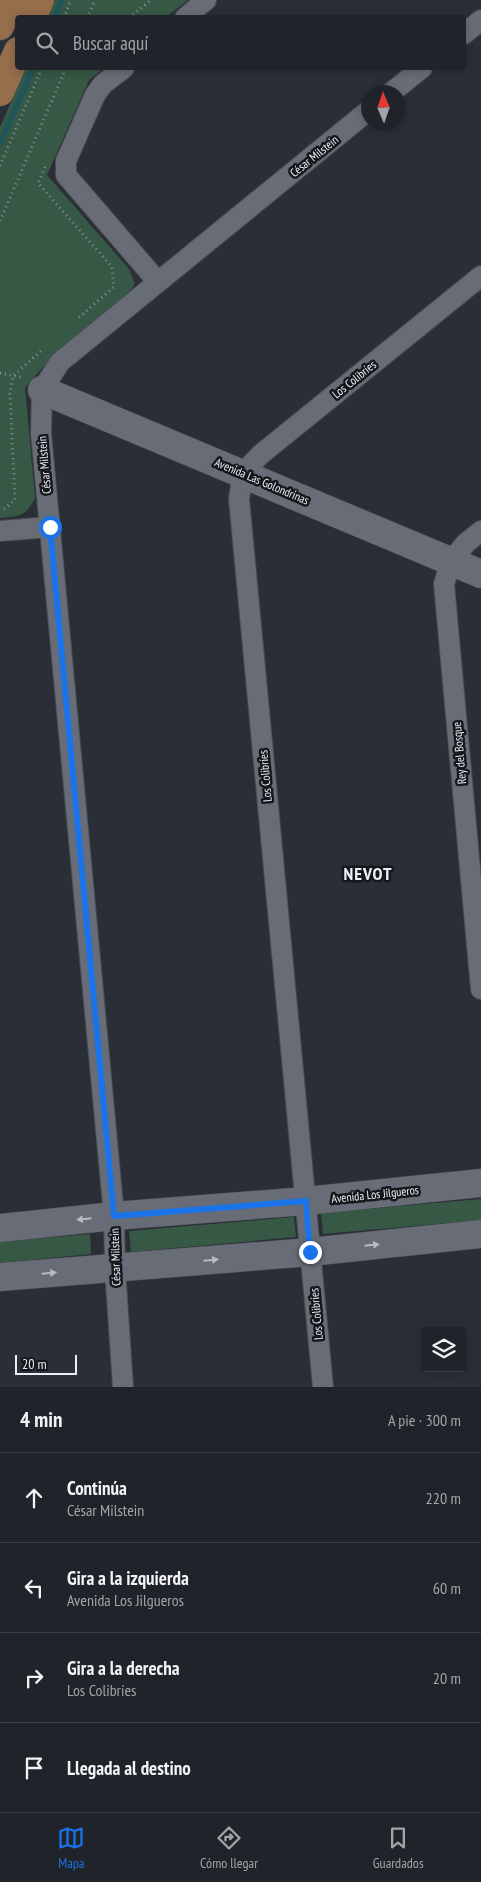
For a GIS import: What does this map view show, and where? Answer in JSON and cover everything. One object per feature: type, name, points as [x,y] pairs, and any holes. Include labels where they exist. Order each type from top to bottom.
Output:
[{"type":"main road","points":[[0,26],[11,0]]},
{"type":"main road","points":[[33,15],[40,0]]},
{"type":"main road","points":[[0,92],[15,58]]},
{"type":"street","points":[[188,15],[206,0]]},
{"type":"street","points":[[466,32],[481,20]]},
{"type":"street","points":[[121,70],[103,84],[95,95],[66,161],[66,175],[158,282]]},
{"type":"street","points":[[401,85],[420,70]]},
{"type":"street","name":"César Milstein","points":[[123,1387],[115,1268],[114,1216],[41,433],[42,390],[60,362],[361,117]]},
{"type":"street","name":"Los Colibríes","points":[[322,1387],[239,499],[243,473],[260,455],[481,276]]},
{"type":"street","name":"Avenida Las Golondrinas","points":[[42,390],[481,574]]},
{"type":"street","points":[[0,532],[50,527]]},
{"type":"street","name":"Rey del Bosque","points":[[481,530],[450,561],[444,584],[481,989]]},
{"type":"street","name":"Avenida Los Jilgueros","points":[[0,1228],[114,1216],[306,1201],[481,1183]]},
{"type":"street","points":[[0,1277],[310,1252],[481,1234]]},
{"type":"path","points":[[65,15],[71,0]]},
{"type":"path","points":[[88,15],[95,0]]},
{"type":"path","points":[[133,15],[151,0]]},
{"type":"path","points":[[0,166],[41,70]]},
{"type":"path","points":[[0,221],[65,70]]},
{"type":"path","points":[[46,165],[38,183],[112,267],[114,287],[71,325]]},
{"type":"path","points":[[0,509],[6,509],[15,500],[10,394],[13,376],[42,350]]},
{"type":"green space","points":[[55,0],[188,0],[169,15],[48,15]]},
{"type":"green space","points":[[25,70],[102,70],[89,80],[47,175],[129,269],[135,284],[126,297],[42,368],[25,388],[35,498],[25,512],[12,517],[0,518],[0,127]]},
{"type":"green space","points":[[481,1199],[481,1220],[323,1234],[321,1213]]},
{"type":"green space","points":[[294,1217],[296,1237],[131,1252],[129,1231]]},
{"type":"green space","points":[[90,1234],[91,1254],[0,1263],[0,1242]]},
{"type":"waterway","points":[[55,15],[62,0]]},
{"type":"waterway","points":[[0,144],[32,70]]},
{"type":"district","name":"NEVOT","points":[[368,873]]},
{"type":"route","points":[[50,527],[114,1216],[306,1201],[310,1252]]}]
